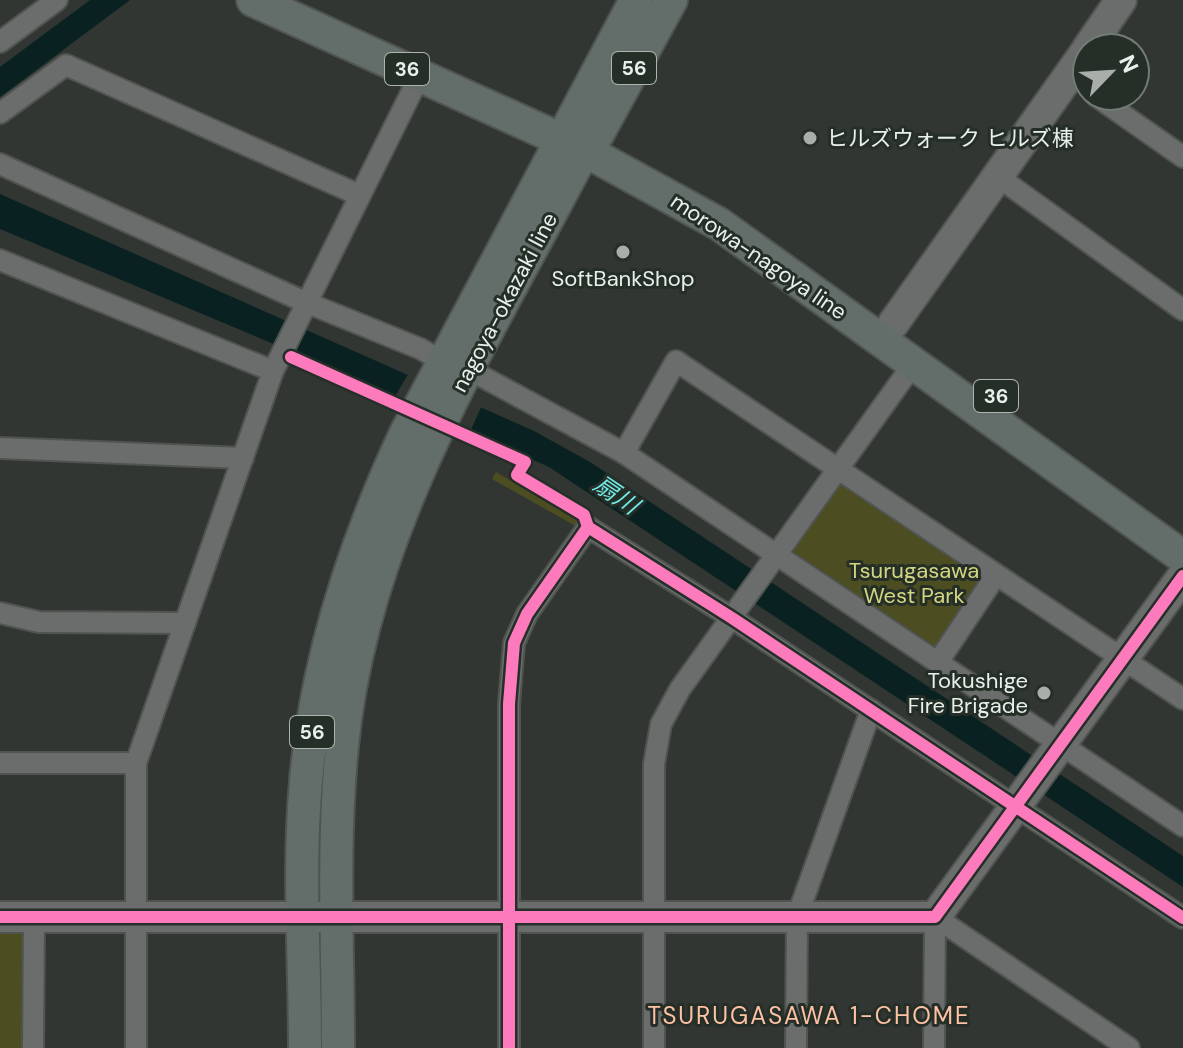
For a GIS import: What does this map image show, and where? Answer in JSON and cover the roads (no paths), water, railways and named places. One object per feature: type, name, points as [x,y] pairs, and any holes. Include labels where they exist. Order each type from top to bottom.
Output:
[{"type":"main road","name":"morowa-nagoya line","points":[[253,0],[420,75],[578,137],[732,232],[1183,557]]},
{"type":"main road","name":"morowa-nagoya line","points":[[298,0],[578,137],[697,190],[893,324],[1183,534]]},
{"type":"main road","name":"nagoya-okazaki line","points":[[305,1048],[305,783],[315,709],[341,601],[376,497],[418,437],[578,137],[636,0]]},
{"type":"main road","name":"nagoya-okazaki line","points":[[578,137],[671,0]]},
{"type":"main road","name":"nagoya-okazaki line","points":[[338,1048],[337,916],[342,744],[360,642],[418,437]]},
{"type":"street","points":[[1,39],[57,0]]},
{"type":"street","points":[[1099,32],[1121,0]]},
{"type":"street","points":[[0,113],[66,65],[359,195]]},
{"type":"street","points":[[136,1048],[136,763],[273,371],[420,75]]},
{"type":"street","points":[[893,324],[997,176],[1071,91]]},
{"type":"street","points":[[1119,112],[1176,152],[1183,130]]},
{"type":"street","points":[[0,164],[301,311],[421,349],[453,369],[624,453],[938,662],[1055,752],[1183,826]]},
{"type":"street","points":[[997,176],[1183,310]]},
{"type":"street","points":[[2,265],[273,371]]},
{"type":"street","points":[[624,453],[676,361],[1183,699]]},
{"type":"street","points":[[654,1048],[655,740],[680,689],[914,363]]},
{"type":"street","points":[[0,448],[243,458]]},
{"type":"street","points":[[509,1048],[509,704],[514,643],[527,614],[588,527],[871,710],[1021,798],[1183,918]]},
{"type":"street","points":[[938,662],[996,575]]},
{"type":"street","points":[[934,1048],[935,917],[1183,576]]},
{"type":"street","points":[[0,613],[39,622],[185,623]]},
{"type":"street","points":[[796,1048],[797,917],[871,710]]},
{"type":"street","points":[[0,763],[136,763]]},
{"type":"street","points":[[0,917],[935,917],[1120,1045]]},
{"type":"street","points":[[33,1048],[34,918]]},
{"type":"water","points":[[90,0],[130,0],[0,97],[0,67]]},
{"type":"water","name":"扇川","points":[[0,194],[534,431],[590,462],[1183,856],[1183,887],[549,467],[293,352],[0,229]]},
{"type":"place","name":"ヒルズウォーク ヒルズ棟","points":[[810,138]]},
{"type":"place","name":"SoftBankShop","points":[[623,252]]},
{"type":"place","name":"Tokushige Fire Brigade","points":[[1044,693]]},
{"type":"district","name":"TSURUGASAWA 1-CHOME","points":[[809,1016]]},
{"type":"park label","name":"Tsurugasawa West Park","points":[[914,582]]}]
